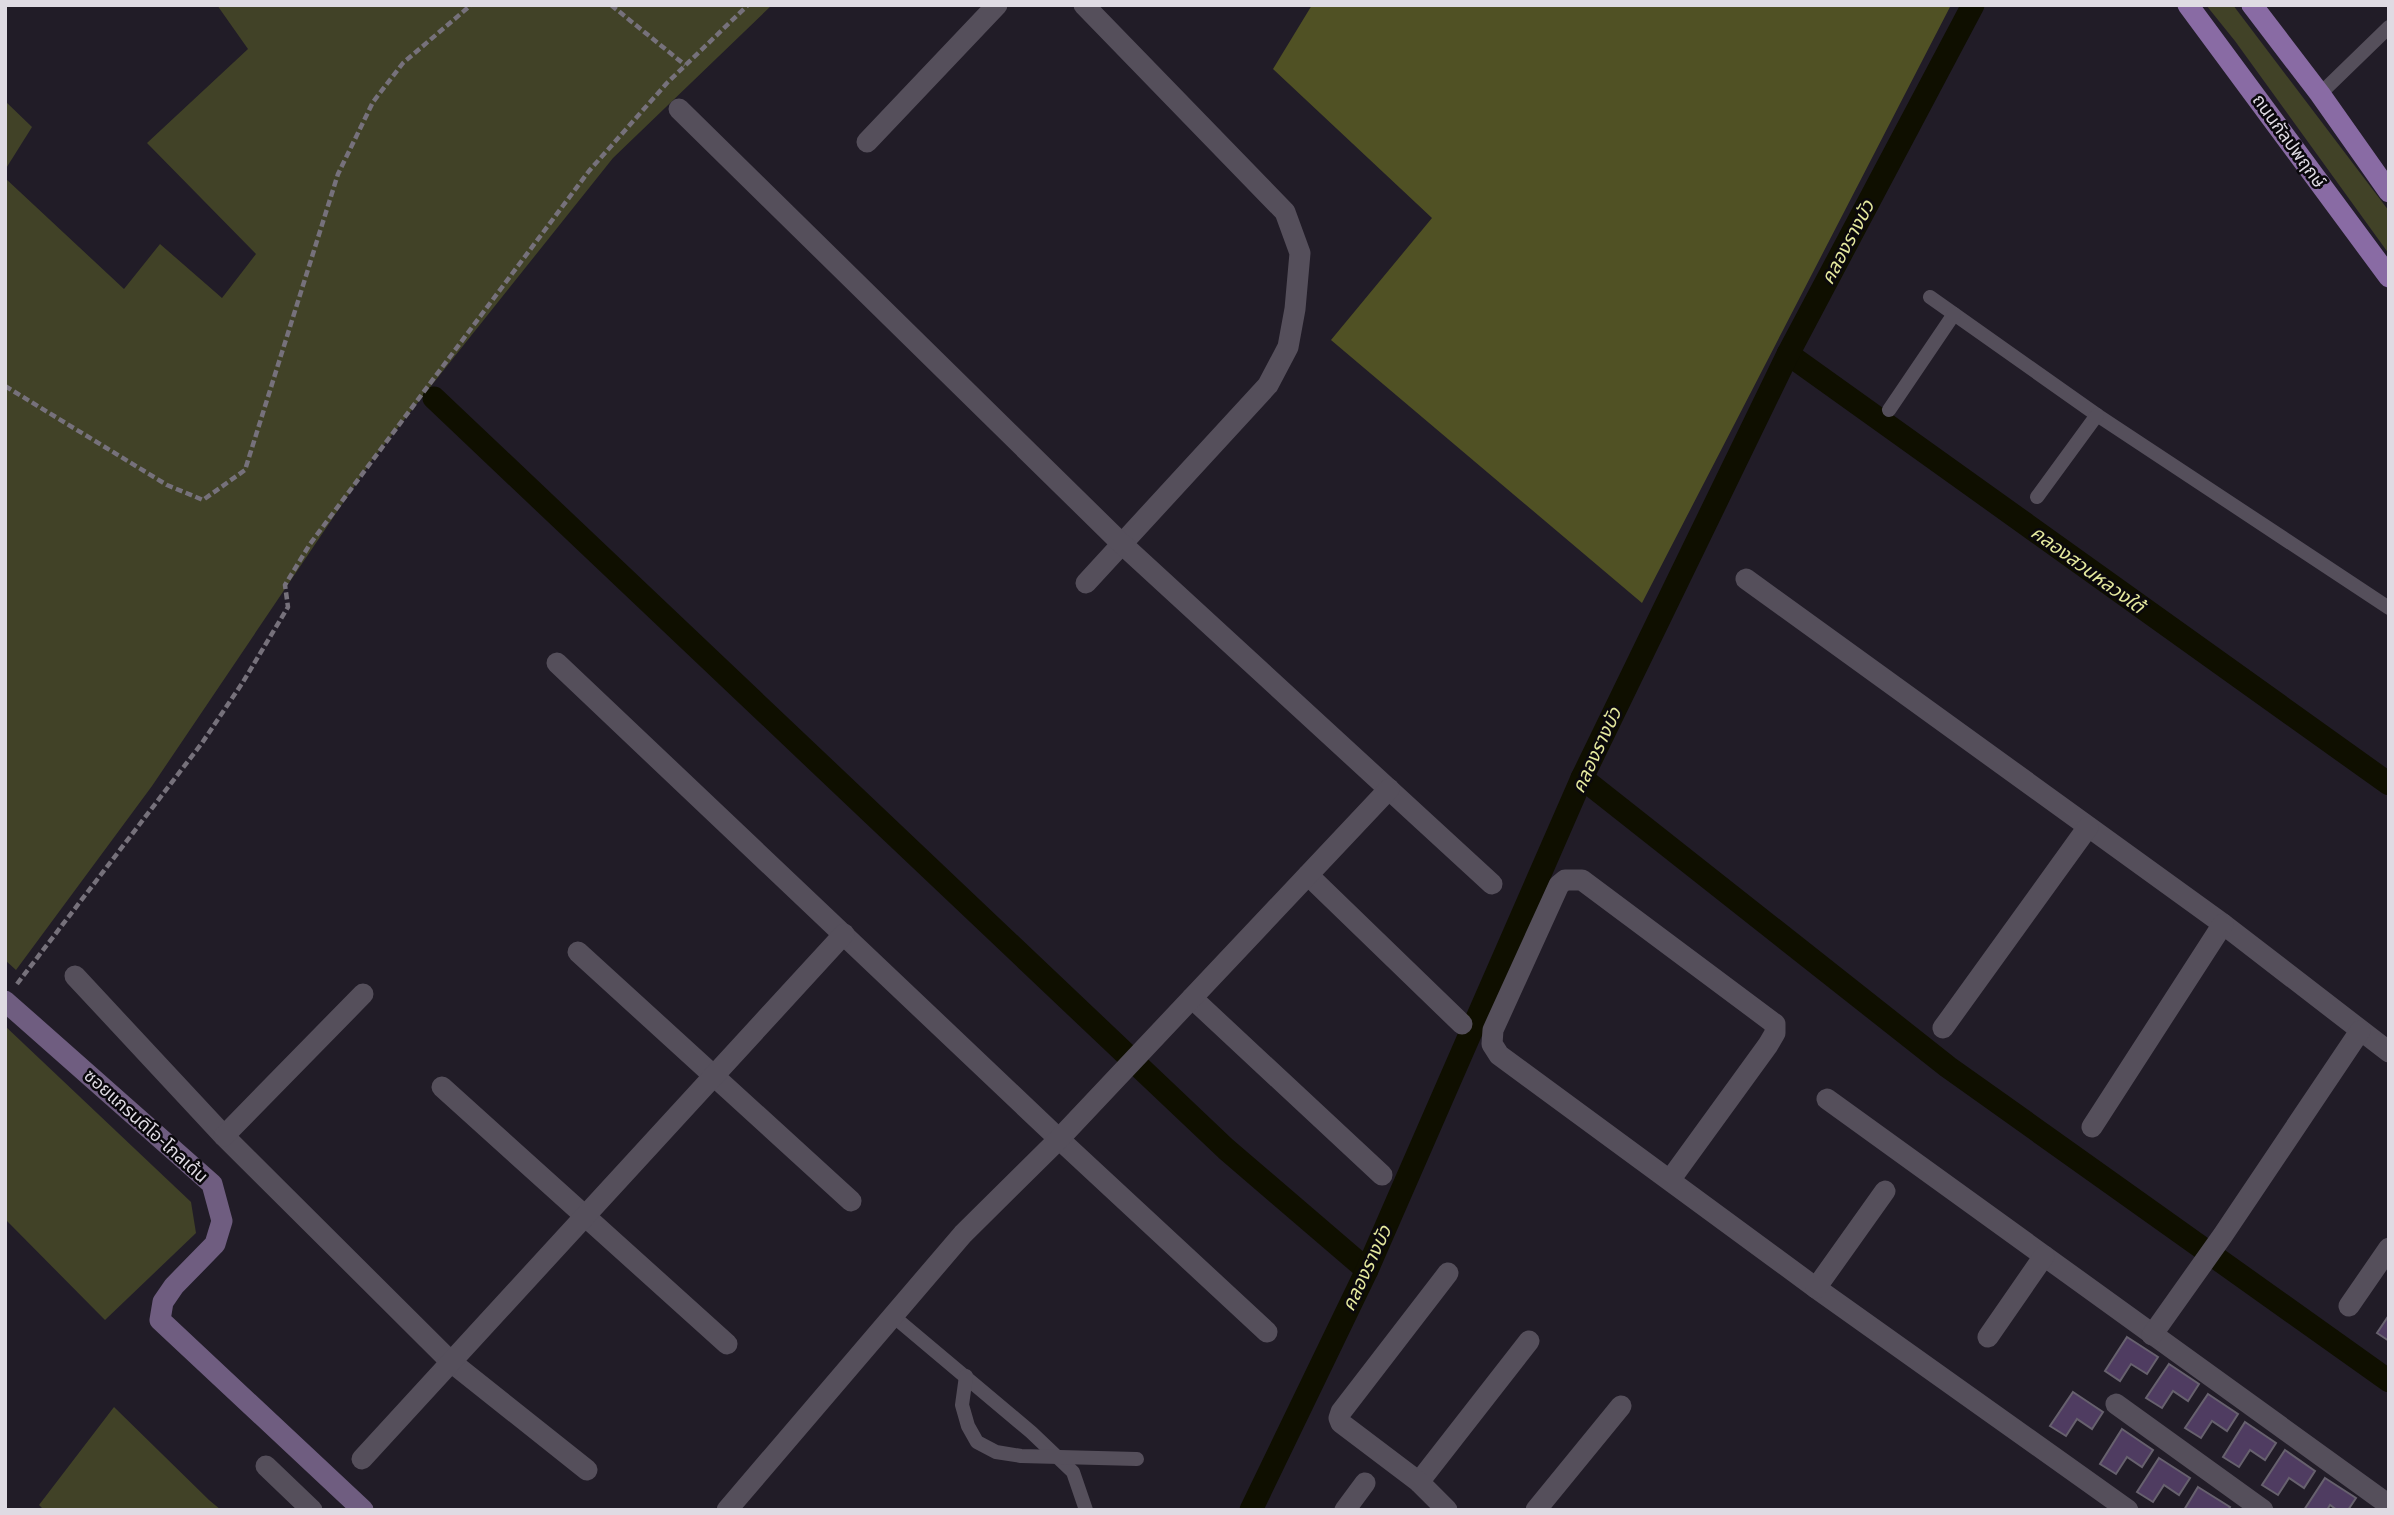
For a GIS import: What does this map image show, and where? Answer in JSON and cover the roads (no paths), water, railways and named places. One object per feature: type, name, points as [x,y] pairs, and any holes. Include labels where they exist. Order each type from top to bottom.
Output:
[{"type":"main road","name":"ถนนกัลปพฤกษ์","points":[[2188,5],[2389,277]]},
{"type":"main road","points":[[2252,5],[2387,184]]},
{"type":"street","points":[[867,142],[997,5]]},
{"type":"street","points":[[1084,5],[1285,212],[1300,253],[1295,309],[1288,347],[1268,385],[1086,583]]},
{"type":"street","points":[[678,109],[1122,544],[1492,884]]},
{"type":"street","points":[[1746,579],[2223,924],[2389,1052]]},
{"type":"street","points":[[557,663],[1059,1139],[1267,1332]]},
{"type":"street","points":[[736,1507],[962,1234],[1059,1139],[1388,789]]},
{"type":"street","points":[[1943,1028],[2088,827]]},
{"type":"street","points":[[1308,875],[1462,1024]]},
{"type":"street","points":[[1670,1180],[1768,1045],[1775,1033],[1775,1024],[1582,880],[1565,880],[1559,886],[1493,1030],[1492,1044],[1499,1055],[1816,1288],[2128,1510]]},
{"type":"street","points":[[2092,1127],[2223,924]]},
{"type":"street","points":[[362,1459],[844,934]]},
{"type":"street","points":[[578,952],[852,1201]]},
{"type":"street","points":[[75,976],[224,1136],[450,1361],[587,1470]]},
{"type":"street","points":[[224,1136],[363,993]]},
{"type":"street","name":"ซอยแกรนดิโอ-โกลเด้น","points":[[9,995],[212,1184],[222,1221],[215,1244],[174,1286],[163,1303],[160,1320],[363,1510]]},
{"type":"street","points":[[1192,998],[1382,1175]]},
{"type":"street","points":[[2152,1335],[2224,1235],[2360,1031]]},
{"type":"street","points":[[442,1087],[727,1344]]},
{"type":"street","points":[[1827,1099],[2389,1505]]},
{"type":"street","points":[[1816,1288],[1885,1191]]},
{"type":"street","points":[[2348,1306],[2389,1248]]},
{"type":"street","points":[[1988,1337],[2044,1256]]},
{"type":"street","points":[[1447,1510],[1419,1482],[1341,1423],[1339,1418],[1448,1273]]},
{"type":"street","points":[[1419,1482],[1529,1341]]},
{"type":"street","points":[[2116,1404],[2263,1510]]},
{"type":"street","points":[[1536,1510],[1621,1406]]},
{"type":"street","points":[[266,1466],[312,1510]]},
{"type":"street","points":[[1345,1510],[1365,1483]]},
{"type":"lane","points":[[2320,94],[2389,27]]},
{"type":"lane","points":[[1930,298],[2097,415],[2389,608]]},
{"type":"lane","points":[[1889,410],[1954,314]]},
{"type":"lane","points":[[2036,497],[2097,415]]},
{"type":"lane","points":[[892,1316],[1056,1455],[1073,1472],[1086,1510]]},
{"type":"lane","points":[[965,1376],[962,1405],[968,1426],[977,1442],[996,1452],[1021,1456],[1137,1459]]},
{"type":"waterway","name":"คลองรางบัว","points":[[1251,1510],[1367,1270],[1582,778],[1788,354],[1973,5]]},
{"type":"waterway","name":"คลองสวนหลวงใต้","points":[[1788,354],[2389,784]]},
{"type":"waterway","points":[[434,398],[1226,1149],[1367,1270]]},
{"type":"waterway","points":[[1582,778],[1948,1067],[2389,1381]]}]
